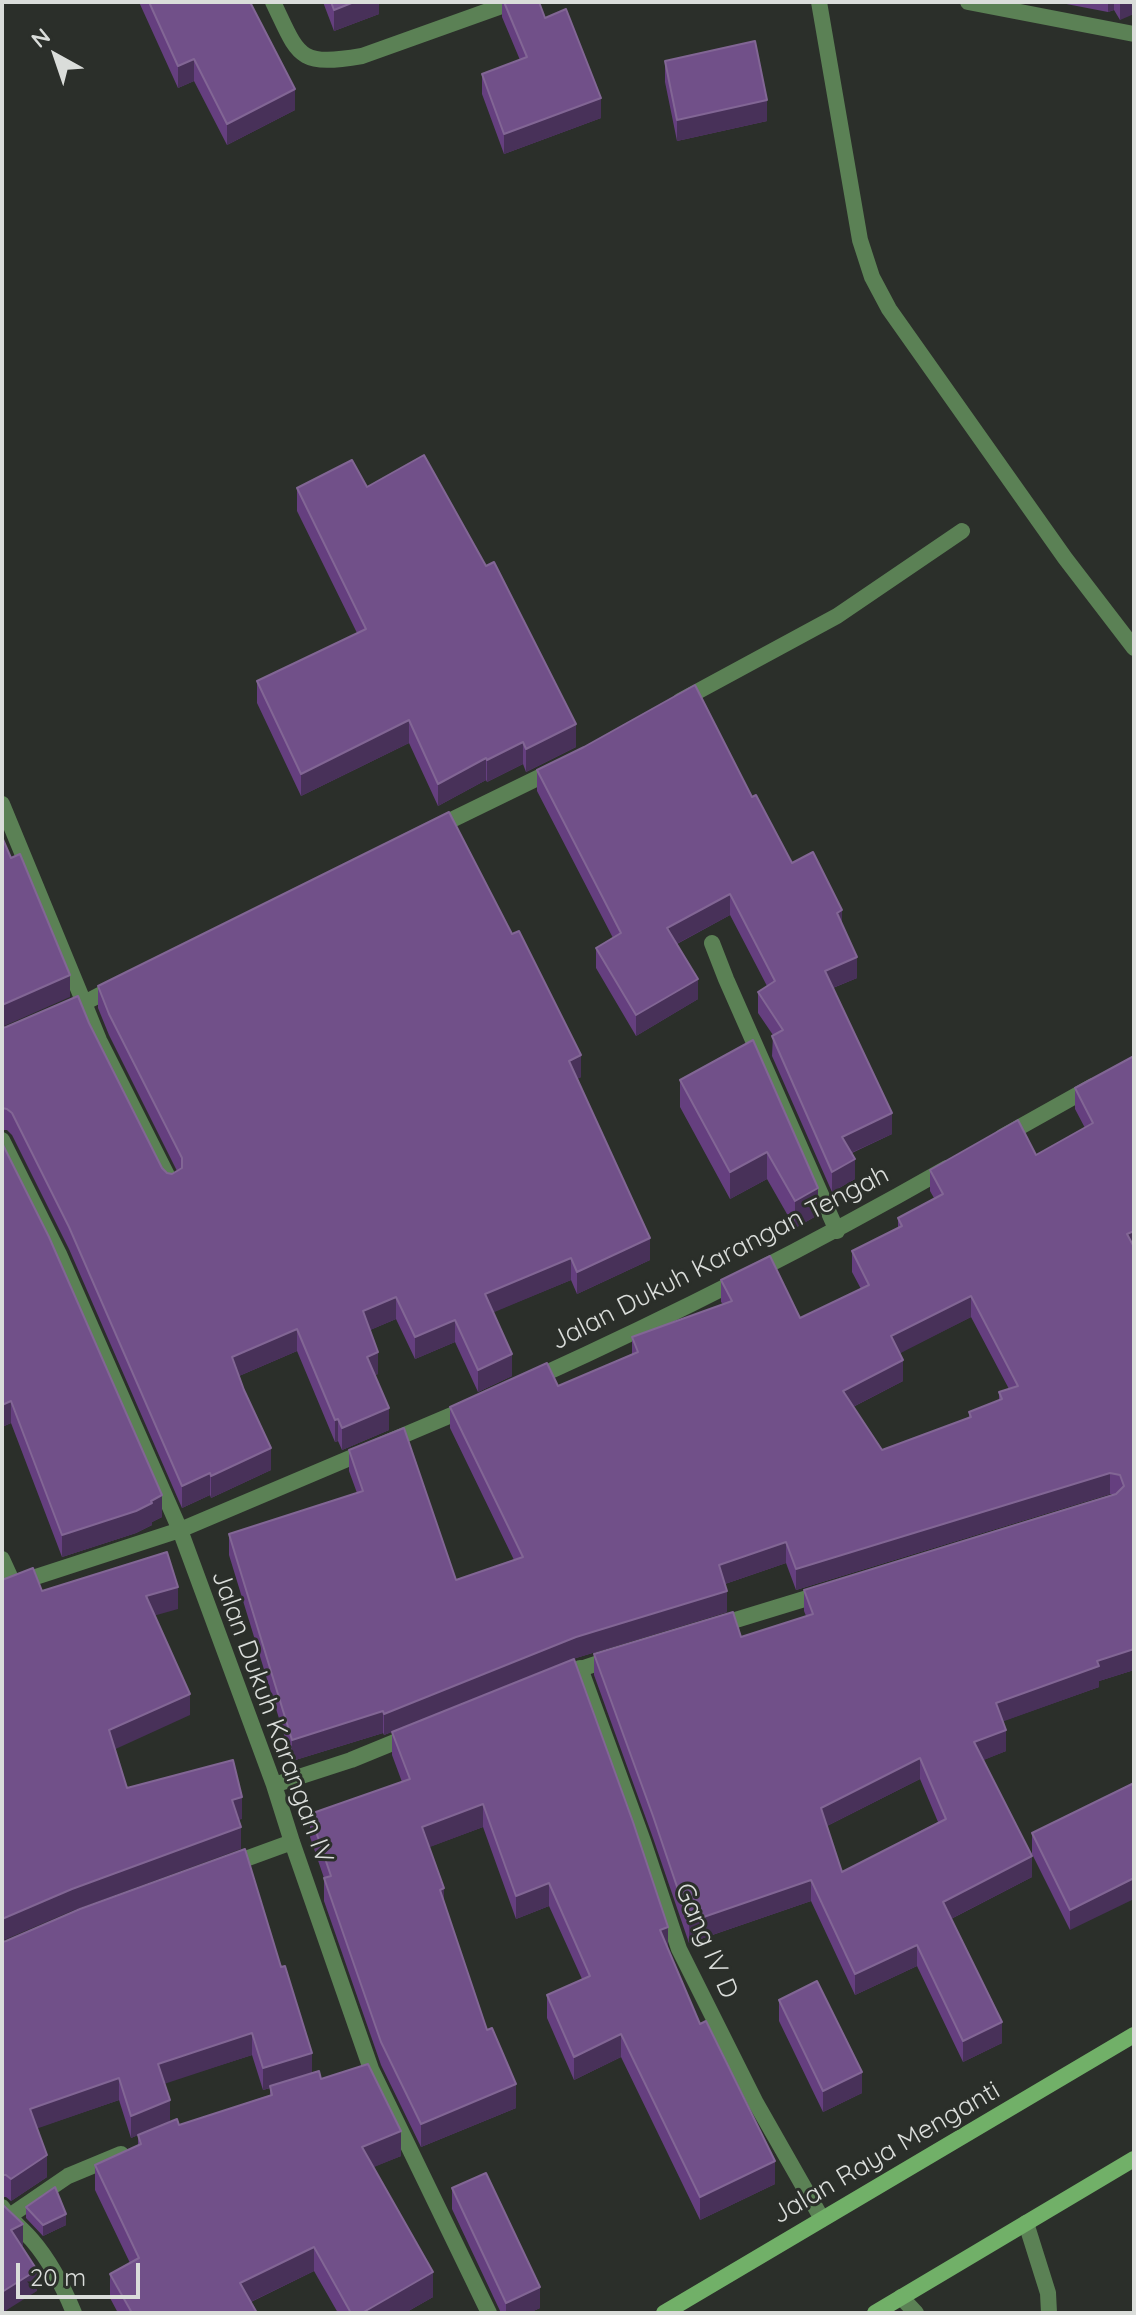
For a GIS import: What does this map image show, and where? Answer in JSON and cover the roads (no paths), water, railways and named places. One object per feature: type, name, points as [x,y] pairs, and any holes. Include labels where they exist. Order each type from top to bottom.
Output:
[{"type":"main road","name":"Jalan Raya Menganti","points":[[664,2313],[1134,2035]]},
{"type":"main road","points":[[875,2313],[1134,2159]]},
{"type":"street","points":[[273,2],[299,52],[309,58],[338,60],[362,56],[513,2]]},
{"type":"street","points":[[819,2],[860,240],[872,277],[889,309],[1065,558],[1134,648]]},
{"type":"street","points":[[978,3],[1134,34]]},
{"type":"street","points":[[670,706],[837,616],[962,531]]},
{"type":"street","points":[[424,834],[565,765]]},
{"type":"street","points":[[2,804],[99,1040],[172,1185]]},
{"type":"street","points":[[712,943],[837,1231]]},
{"type":"street","points":[[57,1015],[127,981]]},
{"type":"street","points":[[990,1144],[1111,1077]]},
{"type":"street","name":"Jalan Dukuh Karangan IV","points":[[2,1140],[59,1254],[180,1530],[274,1785],[364,2071],[489,2313]]},
{"type":"street","name":"Jalan Dukuh Karangan Tengah","points":[[520,1385],[630,1335],[837,1231],[962,1160]]},
{"type":"street","points":[[2,1559],[7,1585],[180,1530],[479,1404]]},
{"type":"street","points":[[702,1631],[839,1589]]},
{"type":"street","points":[[550,1679],[626,1654]]},
{"type":"street","name":"Gang IV D","points":[[580,1668],[634,1814],[679,1949],[756,2103],[822,2219]]},
{"type":"street","points":[[274,1785],[351,1760],[421,1731]]},
{"type":"street","points":[[220,1868],[292,1842]]},
{"type":"street","points":[[74,2313],[48,2260],[5,2212],[68,2176],[135,2148]]},
{"type":"street","points":[[1026,2223],[1048,2293],[1049,2313]]},
{"type":"street","points":[[901,2297],[916,2313]]}]
